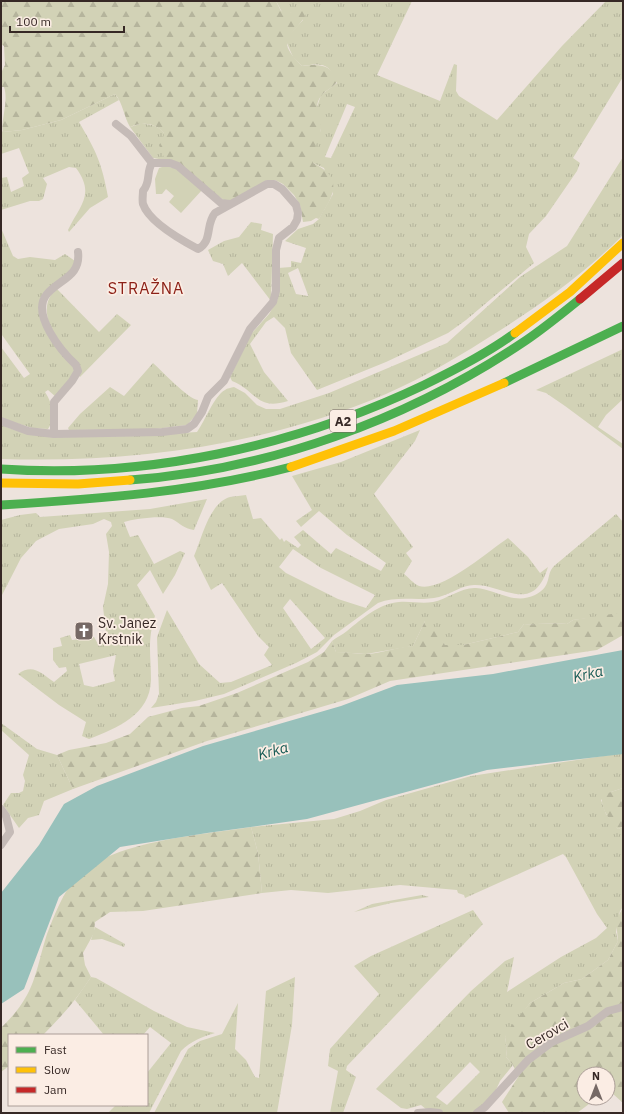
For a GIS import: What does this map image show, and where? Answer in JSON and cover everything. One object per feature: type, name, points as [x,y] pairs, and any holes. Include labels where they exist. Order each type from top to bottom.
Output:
[{"type":"main road","name":"A2","points":[[1,469],[76,470],[144,466],[225,454],[268,444],[346,420],[427,384],[490,350],[548,310],[623,243]]},
{"type":"main road","name":"A2","points":[[1,483],[82,484],[184,474],[271,455],[356,430],[434,396],[491,364],[556,321],[623,263]]},
{"type":"main road","points":[[1,505],[163,493],[224,483],[314,460],[358,445],[447,409],[561,357],[623,326]]},
{"type":"street","points":[[116,124],[131,136],[152,163]]},
{"type":"street","points":[[152,163],[170,163],[178,166],[221,203],[230,204]]},
{"type":"street","points":[[1,422],[28,431],[54,434],[162,432],[187,429],[194,424],[202,412],[208,397],[224,381],[250,330],[273,302],[276,291],[276,250],[279,238],[293,227],[298,220],[296,205],[289,195],[274,184],[260,187],[247,196],[230,204],[211,218],[208,238],[204,246],[198,249],[182,241],[151,216],[142,203],[143,191],[148,186],[150,178],[149,168],[152,163]]},
{"type":"street","points":[[54,434],[54,402],[72,381],[78,371],[76,366],[52,336],[44,322],[42,315],[43,304],[46,295],[76,270],[79,260],[78,252]]},
{"type":"street","points":[[1,809],[6,816],[10,832],[1,845]]},
{"type":"street","name":"Cerovci","points":[[477,1113],[485,1107],[528,1060],[552,1042],[588,1026],[608,1011],[623,1007]]},
{"type":"street","points":[[418,1113],[440,1113]]},
{"type":"green space","points":[[1,1],[276,1],[281,11],[287,13],[293,11],[299,6],[307,12],[302,21],[288,38],[288,49],[302,66],[323,66],[331,70],[338,79],[335,84],[321,96],[317,105],[321,123],[321,132],[315,148],[313,163],[323,169],[333,181],[332,195],[319,219],[316,218],[311,221],[303,222],[300,205],[294,195],[283,184],[275,180],[267,180],[237,200],[224,200],[165,160],[159,145],[163,139],[164,133],[160,129],[148,124],[139,124],[130,127],[120,102],[115,94],[61,120],[22,130],[3,132],[2,128],[6,99],[4,87],[1,87],[1,73],[5,65],[4,46],[1,44]]},
{"type":"green space","points":[[276,1],[412,1],[377,75],[440,101],[454,64],[457,65],[456,91],[459,96],[497,120],[562,46],[606,1],[623,1],[623,77],[573,158],[580,163],[577,171],[546,216],[529,234],[526,247],[534,263],[466,320],[448,333],[386,362],[317,390],[291,353],[285,328],[274,317],[266,322],[250,344],[264,372],[288,401],[269,404],[263,402],[232,381],[230,377],[251,334],[269,314],[278,299],[278,268],[291,267],[291,261],[301,263],[306,248],[285,241],[298,229],[313,224],[319,219],[333,194],[324,168],[313,163],[312,152],[321,130],[316,110],[321,95],[337,83],[328,68],[320,65],[302,66],[293,57],[286,41],[289,35],[303,20],[293,12],[287,14],[282,12]],"holes":[[[347,104],[355,107],[331,158],[325,157]],[[298,268],[308,295],[308,296],[296,294],[288,273]]]},
{"type":"green space","points":[[115,94],[119,100],[79,122],[98,158],[108,197],[90,208],[69,232],[68,230],[84,200],[85,186],[82,177],[76,168],[69,167],[43,178],[47,184],[43,199],[39,201],[30,201],[1,210],[1,178],[7,177],[11,192],[24,186],[22,178],[29,173],[19,148],[1,154],[1,129],[3,132],[22,130],[61,120]]},
{"type":"green space","points":[[140,124],[154,126],[159,128],[164,133],[165,160],[153,158],[130,127]]},
{"type":"green space","points":[[623,157],[623,235],[594,262],[532,309],[458,357],[401,387],[340,412],[293,427],[197,448],[99,458],[1,459],[1,425],[26,433],[61,437],[110,437],[197,432],[213,403],[221,393],[227,389],[234,387],[245,393],[257,405],[266,409],[280,409],[329,393],[447,343],[520,277],[567,246]]},
{"type":"green space","points":[[165,166],[178,169],[202,190],[181,213],[169,202],[174,196],[166,189],[162,194],[156,194],[155,179],[159,168]]},
{"type":"green space","points":[[251,222],[262,224],[261,230],[273,234],[271,301],[242,263],[228,276],[223,264],[213,261],[208,250],[224,241],[239,237]]},
{"type":"green space","points":[[1,228],[13,256],[18,259],[30,257],[55,260],[65,254],[75,261],[76,265],[56,284],[41,311],[75,367],[75,371],[56,397],[48,390],[45,392],[50,400],[52,410],[52,420],[48,429],[32,428],[1,418],[1,347],[24,378],[30,374],[2,335],[1,336]]},
{"type":"green space","points":[[57,289],[99,332],[117,314],[131,325],[80,377],[59,345],[48,321],[47,309],[49,298]]},
{"type":"green space","points":[[623,349],[623,399],[606,415],[598,427],[623,444],[623,449],[546,393],[536,390]]},
{"type":"green space","points":[[153,363],[188,395],[198,400],[197,414],[187,425],[155,429],[69,430],[68,428],[80,414],[110,387],[124,396]]},
{"type":"green space","points":[[420,430],[415,441],[374,494],[413,547],[406,553],[412,561],[404,574],[419,586],[428,586],[440,583],[465,569],[508,538],[528,557],[540,573],[548,567],[542,582],[534,590],[526,594],[516,594],[485,586],[470,585],[439,597],[424,599],[393,599],[378,603],[334,635],[317,652],[296,663],[224,694],[195,701],[151,708],[156,702],[159,694],[157,637],[167,610],[199,664],[220,683],[231,682],[272,665],[264,655],[269,647],[258,636],[222,583],[211,590],[194,556],[211,514],[223,501],[230,497],[246,495],[253,519],[261,518],[280,540],[282,538],[284,542],[286,540],[298,548],[301,545],[294,537],[303,530],[331,554],[336,548],[381,571],[386,563],[347,535],[319,511],[301,527],[296,521],[312,510],[292,476],[341,462]],"holes":[[[293,549],[321,568],[375,595],[366,608],[338,599],[286,573],[279,567]],[[290,599],[325,638],[311,649],[283,608]]]},
{"type":"green space","points":[[207,499],[194,530],[185,527],[172,519],[162,517],[124,522],[130,537],[138,535],[154,564],[180,551],[185,553],[175,575],[163,594],[150,570],[137,585],[155,616],[150,640],[151,680],[149,692],[145,702],[138,711],[121,725],[89,739],[82,736],[86,722],[59,705],[18,674],[28,669],[33,669],[37,670],[54,682],[67,671],[66,667],[59,668],[53,660],[53,648],[62,646],[60,638],[70,635],[72,640],[94,637],[98,644],[107,641],[103,607],[108,584],[109,552],[106,534],[112,526],[111,522],[104,519],[93,524],[59,529],[36,541],[21,558],[1,597],[1,520],[36,513],[40,517],[150,509]],"holes":[[[116,655],[113,671],[115,681],[93,687],[84,685],[79,664]]]},
{"type":"green space","points":[[616,514],[623,522],[623,614],[573,620],[567,624],[524,624],[518,632],[463,645],[445,645],[425,621],[413,646],[366,654],[336,652],[332,641],[371,612],[391,603],[433,602],[471,588],[484,589],[513,598],[527,598],[535,595],[541,592],[547,584],[551,569],[554,566]]},
{"type":"green space","points":[[618,613],[623,614],[623,635],[597,650],[390,681],[348,699],[207,741],[73,789],[57,755],[69,750],[106,743],[130,734],[148,717],[182,708],[199,706],[237,693],[308,662],[324,652],[332,641],[336,652],[359,654],[413,646],[425,621],[429,620],[445,645],[463,645],[518,632],[524,624],[567,624],[573,620]]},
{"type":"green space","points":[[1,723],[37,749],[57,755],[73,789],[44,801],[39,815],[28,818],[19,828],[3,805],[11,793],[19,793],[23,791],[25,781],[23,775],[29,755],[1,730]]},
{"type":"green space","points":[[623,753],[623,788],[611,792],[601,800],[606,814],[618,829],[623,827],[623,907],[620,911],[616,932],[618,941],[608,960],[582,979],[564,983],[530,1003],[505,1037],[507,1049],[506,1057],[513,1065],[500,1081],[495,1092],[475,1112],[447,1113],[427,1110],[421,1105],[407,1109],[401,1108],[376,1089],[471,991],[505,961],[514,957],[507,992],[561,957],[596,938],[607,928],[597,914],[563,854],[465,898],[464,895],[458,893],[457,890],[400,885],[328,893],[291,890],[262,893],[258,853],[251,827],[334,819],[360,811],[386,800],[471,776]],"holes":[[[470,1062],[480,1072],[447,1105],[436,1097]]]},
{"type":"green space","points":[[623,788],[623,827],[618,829],[604,809],[602,795]]},
{"type":"green space","points":[[251,827],[258,853],[262,893],[143,911],[110,912],[95,922],[94,933],[83,953],[85,965],[91,977],[68,1008],[44,1034],[8,1034],[8,1067],[1,1072],[1,1028],[18,1009],[30,989],[52,920],[62,899],[74,880],[89,867],[108,856],[131,848],[182,837]]},
{"type":"green space","points":[[422,895],[429,897],[391,903],[354,912],[372,904]]},
{"type":"green space","points":[[623,907],[623,1103],[616,1097],[616,1066],[576,1066],[576,1106],[586,1106],[577,1113],[509,1113],[502,1102],[518,1077],[513,1065],[506,1057],[507,1049],[505,1037],[508,1030],[530,1003],[564,983],[582,979],[608,960],[618,941],[616,921]]},
{"type":"green space","points":[[473,910],[483,924],[347,1066],[346,1070],[356,1077],[343,1113],[330,1113],[338,1071],[328,1066],[330,1049],[379,994],[354,966],[371,956]]},
{"type":"green space","points":[[95,927],[125,944],[124,947],[102,939],[91,940]]},
{"type":"green space","points":[[91,977],[96,978],[154,1011],[187,1027],[215,1033],[197,1040],[181,1051],[149,1113],[108,1113],[115,1106],[148,1106],[148,1072],[171,1043],[150,1027],[144,1034],[103,1034],[75,1000]]},
{"type":"green space","points":[[295,977],[292,1025],[277,1113],[154,1113],[188,1049],[200,1041],[222,1034],[238,1003],[235,1049],[246,1060],[255,1077],[259,1078],[266,991]]},
{"type":"water","name":"Krka","points":[[623,650],[623,754],[487,770],[307,819],[120,847],[59,897],[24,989],[1,1004],[1,893],[39,845],[64,804],[97,786],[203,746],[341,706],[397,685],[493,674]]},
{"type":"traffic: fast","points":[[130,480],[182,474],[234,465],[285,453],[335,437],[384,418],[478,371],[529,338],[580,299]]},
{"type":"traffic: fast","points":[[504,383],[623,326]]},
{"type":"traffic: fast","points":[[1,469],[55,471],[110,469],[164,463],[218,454],[271,441],[323,426],[374,407],[424,385],[471,361],[515,333]]},
{"type":"traffic: fast","points":[[1,505],[147,493],[219,483],[291,467]]},
{"type":"traffic: slow","points":[[515,333],[570,292],[623,243]]},
{"type":"traffic: slow","points":[[291,467],[394,431],[504,383]]},
{"type":"traffic: slow","points":[[1,483],[78,484],[130,480]]},
{"type":"traffic: jam","points":[[580,299],[623,263]]},
{"type":"place","name":"Sv. Janez Krstnik","points":[[84,631]]},
{"type":"district","name":"STRAŽNA","points":[[146,288]]}]
